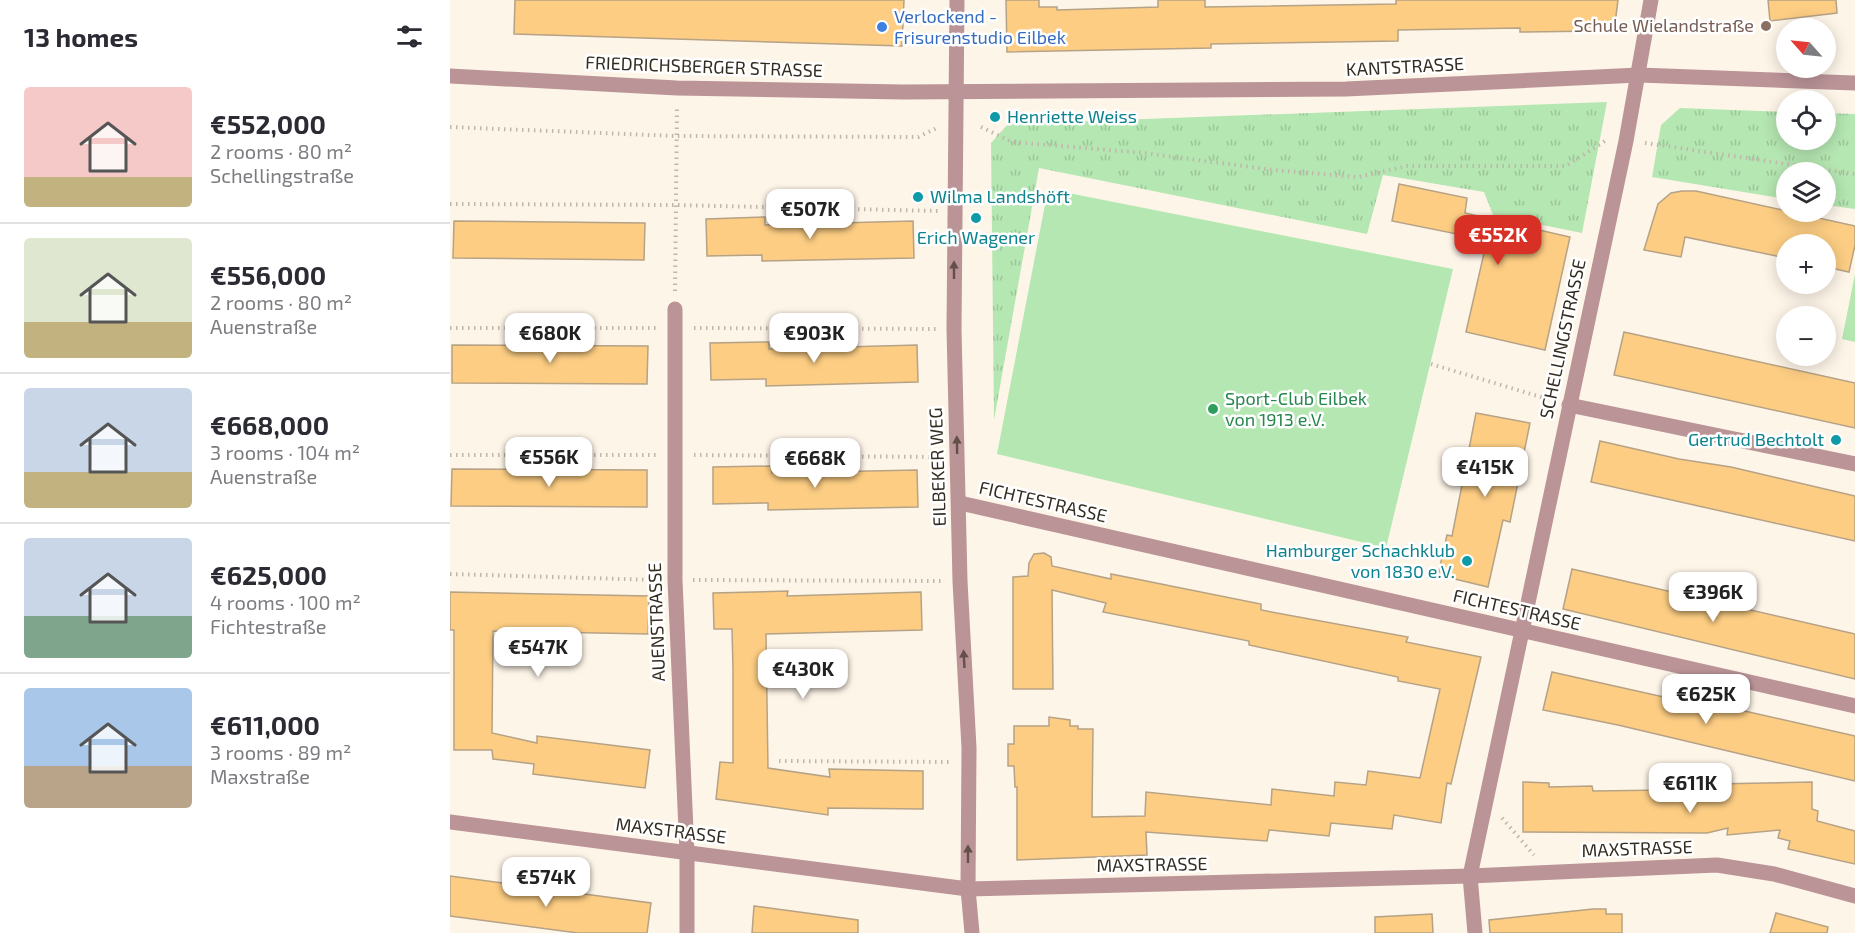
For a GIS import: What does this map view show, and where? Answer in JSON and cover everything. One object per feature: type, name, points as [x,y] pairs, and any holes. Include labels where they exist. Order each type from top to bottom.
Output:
[{"type":"street","name":"EILBEKER WEG","points":[[957,0],[954,329],[960,503],[960,581],[969,763],[968,889],[972,933]]},
{"type":"street","name":"SCHELLINGSTRASSE","points":[[1475,933],[1470,876],[1626,141],[1651,0]]},
{"type":"street","name":"KANTSTRASSE","points":[[956,92],[1346,89],[1639,75],[1855,83]]},
{"type":"street","name":"FRIEDRICHSBERGER STRASSE","points":[[450,76],[677,88],[956,92]]},
{"type":"street","name":"AUENSTRASSE","points":[[675,309],[675,580],[687,853],[687,933]]},
{"type":"street","points":[[1569,405],[1855,464]]},
{"type":"street","name":"FICHTESTRASSE","points":[[960,503],[1855,706]]},
{"type":"street","name":"MAXSTRASSE","points":[[450,822],[968,889],[1470,876],[1717,866],[1774,874],[1855,896]]},
{"type":"path","points":[[675,309],[677,88]]},
{"type":"path","points":[[450,127],[676,136],[918,137],[939,126]]},
{"type":"path","points":[[981,127],[1012,142],[1144,153],[1274,170],[1358,177],[1407,166],[1566,166],[1608,139],[1855,174]]},
{"type":"path","points":[[450,204],[675,205],[954,212]]},
{"type":"path","points":[[450,328],[954,329]]},
{"type":"path","points":[[1431,364],[1569,405]]},
{"type":"path","points":[[450,456],[663,455]]},
{"type":"path","points":[[686,455],[957,458]]},
{"type":"path","points":[[450,574],[675,580],[960,581]]},
{"type":"path","points":[[778,761],[969,763]]},
{"type":"path","points":[[1486,799],[1548,872]]},
{"type":"green space","points":[[1607,102],[1582,233],[1493,215],[1484,192],[1383,175],[1367,234],[1039,168],[994,420],[991,143],[1008,124]]},
{"type":"green space","points":[[1680,108],[1776,112],[1776,150],[1836,150],[1836,113],[1855,114],[1855,209],[1836,206],[1836,162],[1776,162],[1776,197],[1652,177],[1661,125]]},
{"type":"green space","name":"Sport-Club Eilbek von 1913 e.V.","points":[[1048,189],[1453,269],[1386,548],[997,454]]},
{"type":"green space","points":[[1855,274],[1855,342],[1842,339]]},
{"type":"building","points":[[515,0],[904,0],[902,46],[514,34]]},
{"type":"building","points":[[1006,0],[1039,0],[1039,7],[1057,7],[1057,10],[1158,7],[1158,0],[1205,0],[1205,7],[1396,4],[1396,0],[1618,0],[1616,16],[1611,24],[1598,31],[1520,32],[1520,28],[1398,30],[1398,41],[1211,44],[1211,48],[1007,52]]},
{"type":"building","points":[[1768,0],[1836,0],[1837,13],[1776,18],[1776,20],[1770,21]]},
{"type":"building","points":[[1399,184],[1467,198],[1465,213],[1570,237],[1545,350],[1466,332],[1487,240],[1392,221]]},
{"type":"building","points":[[1696,191],[1776,209],[1776,222],[1836,222],[1855,226],[1855,245],[1849,272],[1836,269],[1836,234],[1776,234],[1776,256],[1685,237],[1681,257],[1644,250],[1658,204],[1671,193]]},
{"type":"building","points":[[765,217],[765,225],[913,221],[914,258],[762,261],[762,255],[707,256],[706,219]]},
{"type":"building","points":[[454,221],[645,223],[644,260],[453,258]]},
{"type":"building","points":[[1624,332],[1855,383],[1855,428],[1614,375]]},
{"type":"building","points":[[769,342],[769,349],[917,345],[918,382],[766,386],[766,379],[711,380],[710,343]]},
{"type":"building","points":[[452,345],[648,346],[647,384],[452,383]]},
{"type":"building","points":[[1476,413],[1530,423],[1510,522],[1503,520],[1488,587],[1438,575],[1447,535],[1452,536]]},
{"type":"building","points":[[1600,441],[1679,459],[1731,467],[1855,496],[1855,541],[1591,482]]},
{"type":"building","points":[[771,466],[772,473],[917,470],[918,507],[768,510],[768,503],[713,504],[713,467]]},
{"type":"building","points":[[452,469],[647,470],[647,507],[451,506]]},
{"type":"building","points":[[1044,553],[1051,557],[1052,566],[1111,579],[1111,574],[1261,604],[1261,610],[1408,637],[1406,642],[1481,657],[1451,784],[1447,783],[1441,823],[1394,815],[1392,829],[1331,823],[1329,836],[1269,830],[1267,841],[1146,832],[1147,855],[1017,860],[1017,787],[1015,787],[1014,766],[1008,766],[1008,744],[1014,744],[1014,726],[1049,726],[1049,717],[1070,720],[1070,726],[1078,726],[1078,729],[1093,729],[1092,817],[1145,816],[1146,792],[1271,805],[1272,789],[1334,796],[1335,782],[1366,785],[1368,771],[1420,778],[1440,689],[1398,681],[1398,677],[1249,645],[1249,641],[1103,612],[1106,603],[1052,590],[1053,689],[1013,689],[1013,577],[1028,576],[1029,563],[1034,554]]},
{"type":"building","points":[[1572,569],[1855,634],[1855,679],[1563,609]]},
{"type":"building","points":[[788,591],[787,596],[921,592],[922,630],[766,634],[768,768],[830,777],[829,769],[923,771],[923,809],[828,808],[828,815],[716,799],[720,762],[733,763],[733,669],[732,629],[714,629],[713,593]]},
{"type":"building","points":[[450,592],[649,596],[648,634],[493,631],[492,733],[537,743],[537,736],[650,750],[645,788],[533,774],[534,764],[493,759],[492,750],[454,750],[454,630],[450,630]]},
{"type":"building","points":[[1552,672],[1677,700],[1718,705],[1855,736],[1855,781],[1618,725],[1543,710]]},
{"type":"building","points":[[1523,782],[1549,783],[1549,787],[1592,786],[1593,791],[1666,790],[1669,797],[1707,796],[1711,784],[1812,782],[1812,809],[1818,811],[1817,821],[1855,831],[1855,864],[1788,849],[1790,841],[1778,838],[1780,830],[1727,835],[1728,828],[1707,833],[1523,832]]},
{"type":"building","points":[[450,876],[651,903],[647,933],[578,933],[450,916]]},
{"type":"building","points":[[754,906],[858,920],[858,933],[752,933]]},
{"type":"building","points":[[1606,909],[1606,914],[1622,914],[1622,933],[1490,933],[1489,920]]},
{"type":"building","points":[[1776,913],[1828,927],[1827,933],[1770,933]]},
{"type":"building","points":[[1432,914],[1433,933],[1375,933],[1375,917]]},
{"type":"place","name":"Schule Wielandstraße","points":[[1766,26]]},
{"type":"place","name":"Verlockend - Frisurenstudio Eilbek","points":[[882,27]]},
{"type":"place","name":"Henriette Weiss","points":[[995,117]]},
{"type":"place","name":"Wilma Landshöft","points":[[918,197]]},
{"type":"place","name":"Erich Wagener","points":[[976,218]]},
{"type":"place","name":"Sport-Club Eilbek von 1913 e.V.","points":[[1213,409]]},
{"type":"place","name":"Gertrud Bechtolt","points":[[1836,440]]},
{"type":"place","name":"Hamburger Schachklub von 1830 e.V.","points":[[1467,561]]}]
